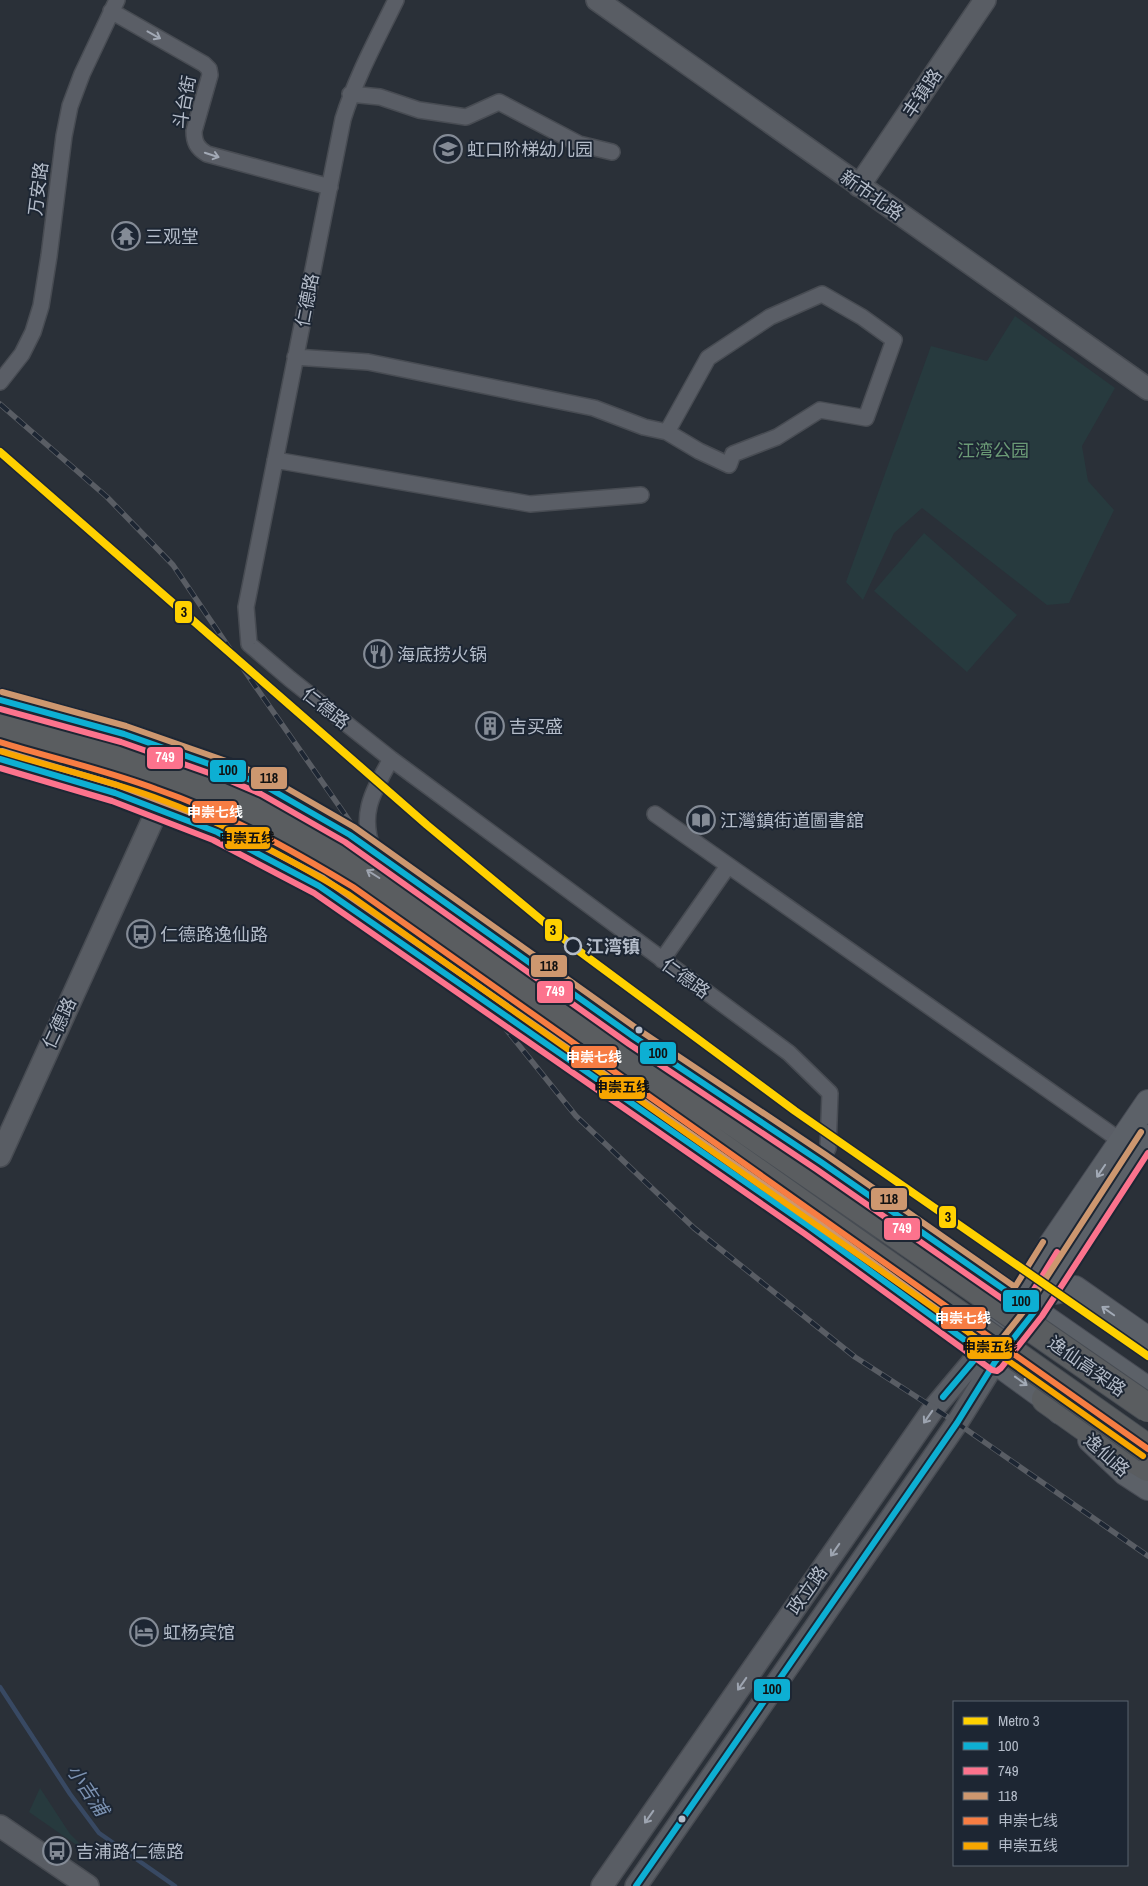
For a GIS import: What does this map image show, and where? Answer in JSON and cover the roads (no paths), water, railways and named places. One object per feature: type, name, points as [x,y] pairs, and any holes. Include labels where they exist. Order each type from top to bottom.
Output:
[{"type":"highway","name":"逸仙高架路","points":[[0,716],[140,756],[187,775],[267,811],[346,857],[425,909],[1148,1408]]},
{"type":"highway","name":"逸仙高架路","points":[[0,742],[114,774],[167,793],[219,814],[323,868],[1148,1449]]},
{"type":"highway","points":[[1046,1399],[1106,1441],[1148,1467]]},
{"type":"main road","points":[[0,700],[124,734],[265,786],[350,835],[634,1037],[1034,1301],[1148,1389]]},
{"type":"main road","name":"逸仙路","points":[[0,759],[115,793],[157,808],[217,832],[319,886],[790,1214],[1046,1399],[1125,1473],[1148,1488]]},
{"type":"main road","points":[[1034,1301],[1052,1244],[1148,1102]]},
{"type":"main road","points":[[1034,1301],[1148,1137]]},
{"type":"main road","points":[[1034,1301],[1075,1288],[1148,1339]]},
{"type":"main road","name":"政立路","points":[[988,1357],[1034,1301]]},
{"type":"main road","name":"逸仙路","points":[[1046,1399],[1088,1415],[1148,1455]]},
{"type":"street","name":"仁德路","points":[[396,0],[350,94],[342,119],[246,607],[249,644],[290,680],[390,760],[789,1053],[830,1093],[828,1148],[790,1214]]},
{"type":"street","name":"新市北路","points":[[597,0],[1148,389]]},
{"type":"street","name":"丰镇路","points":[[859,186],[986,0]]},
{"type":"street","name":"斗台街","points":[[114,6],[209,69],[210,74],[194,131],[194,139],[201,150],[207,154],[330,187]]},
{"type":"street","name":"万安路","points":[[0,382],[22,354],[33,332],[48,264],[64,136],[70,106],[82,74],[114,6]]},
{"type":"street","points":[[350,94],[380,96],[419,110],[466,118],[499,102],[579,144],[612,152]]},
{"type":"street","points":[[295,357],[368,362],[594,408],[644,427],[667,432],[699,451],[729,465],[733,454],[777,437],[820,410],[866,418],[894,340],[862,317],[822,294],[770,317],[708,358],[667,432]]},
{"type":"street","points":[[275,460],[530,504],[641,495]]},
{"type":"street","name":"仁德路","points":[[0,1156],[182,754]]},
{"type":"street","points":[[373,850],[367,826],[368,806],[390,760]]},
{"type":"street","points":[[655,814],[1121,1141]]},
{"type":"street","points":[[662,960],[728,866]]},
{"type":"street","name":"政立路","points":[[602,1886],[934,1408],[988,1357]]},
{"type":"street","name":"政立路","points":[[636,1886],[957,1423],[988,1357]]},
{"type":"street","points":[[0,1826],[88,1886]]},
{"type":"waterway","name":"小吉浦","points":[[0,1687],[70,1794],[99,1833],[175,1886]]},
{"type":"railway","points":[[0,404],[107,497],[173,565],[367,846],[480,997],[576,1116],[694,1228],[855,1357],[957,1423],[1148,1556]]},
{"type":"metro line","name":"3","points":[[0,452],[427,825],[575,948],[795,1111],[1148,1356]]},
{"type":"place","name":"虹口阶梯幼儿园","points":[[448,149]]},
{"type":"place","name":"三观堂","points":[[126,236]]},
{"type":"place","name":"海底捞火锅","points":[[378,654]]},
{"type":"place","name":"吉买盛","points":[[490,726]]},
{"type":"place","name":"江灣鎮街道圖書舘","points":[[701,820]]},
{"type":"place","name":"仁德路逸仙路","points":[[141,934]]},
{"type":"place","name":"江湾镇","points":[[573,946]]},
{"type":"place","name":"虹杨宾馆","points":[[144,1632]]},
{"type":"place","name":"吉浦路仁德路","points":[[57,1851]]},
{"type":"park label","name":"江湾公园","points":[[993,450]]}]
